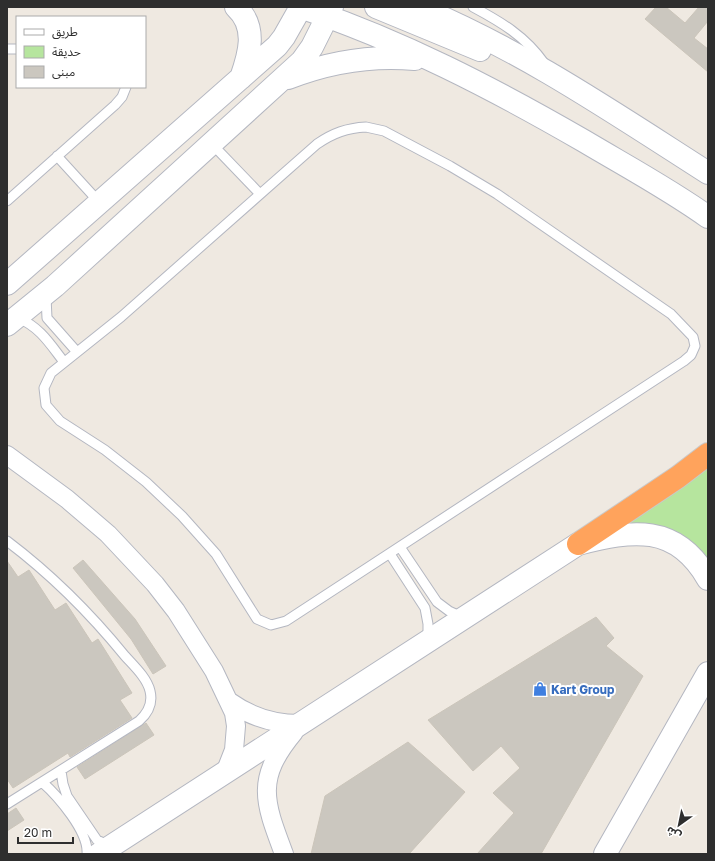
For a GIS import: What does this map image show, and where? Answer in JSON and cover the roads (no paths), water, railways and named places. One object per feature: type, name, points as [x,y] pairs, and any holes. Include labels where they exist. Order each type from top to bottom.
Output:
[{"type":"highway","points":[[578,544],[678,477],[708,454]]},
{"type":"street","points":[[236,7],[245,18],[250,33],[250,49],[241,79]]},
{"type":"street","points":[[7,284],[277,46],[284,37],[301,7],[335,13],[438,63],[561,128],[630,168],[708,217]]},
{"type":"street","points":[[376,7],[513,64],[552,74]]},
{"type":"street","points":[[418,7],[480,34],[552,74],[708,173]]},
{"type":"street","points":[[12,321],[46,293],[283,80],[302,61],[335,13]]},
{"type":"street","points":[[283,80],[322,66],[361,58],[400,58],[438,63]]},
{"type":"street","points":[[7,456],[87,516],[136,563],[163,595],[196,640],[230,702],[236,726],[234,750],[226,773]]},
{"type":"street","points":[[7,466],[19,470],[25,470]]},
{"type":"street","points":[[105,850],[578,544],[626,534],[646,534],[665,539],[683,548],[698,562],[708,579]]},
{"type":"street","points":[[605,854],[708,673]]},
{"type":"street","points":[[230,702],[258,718],[279,723],[300,724]]},
{"type":"street","points":[[284,854],[268,808],[266,786],[271,766],[276,755],[300,724]]},
{"type":"lane","points":[[473,7],[506,25],[518,34],[538,54],[552,74]]},
{"type":"lane","points":[[7,201],[115,105],[122,97],[126,88]]},
{"type":"lane","points":[[366,127],[384,131],[450,166],[528,214],[671,314],[693,337],[695,346],[691,355],[684,361],[286,621],[271,625],[256,619],[216,554],[182,516],[146,482],[105,450],[60,421],[49,409],[44,397],[45,384],[51,373],[77,352],[121,317],[317,144],[332,134],[354,128],[366,127]]},
{"type":"lane","points":[[212,144],[260,194]]},
{"type":"lane","points":[[57,156],[99,202]]},
{"type":"lane","points":[[46,293],[45,306],[47,318],[77,352]]},
{"type":"lane","points":[[12,321],[34,326],[41,332],[64,362]]},
{"type":"lane","points":[[7,542],[32,560],[70,594],[102,628],[129,661],[148,685],[150,693],[149,708],[145,716],[7,804]]},
{"type":"lane","points":[[400,547],[437,602],[449,611],[465,618]]},
{"type":"lane","points":[[390,554],[425,608],[428,624],[428,642]]},
{"type":"lane","points":[[60,770],[62,784],[67,796],[105,850]]},
{"type":"lane","points":[[42,782],[60,801],[84,836],[87,854]]},
{"type":"place","name":"Kart Group","points":[[540,689]]}]
